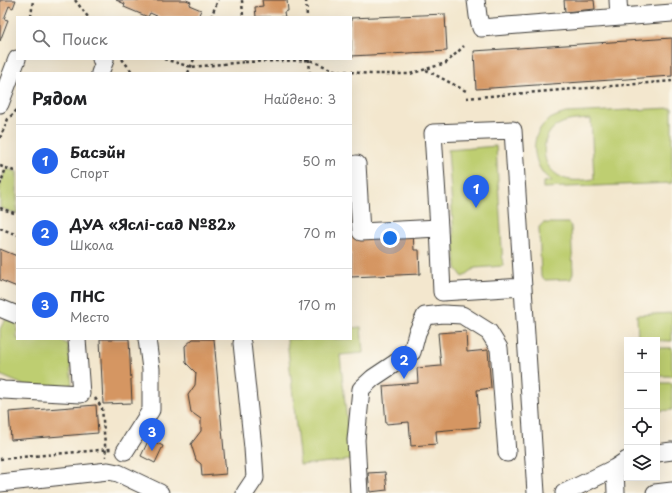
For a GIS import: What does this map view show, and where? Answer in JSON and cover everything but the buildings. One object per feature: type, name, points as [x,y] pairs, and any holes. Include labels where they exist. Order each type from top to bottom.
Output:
[{"type":"lane","points":[[476,0],[481,28],[672,12]]},
{"type":"lane","points":[[618,0],[619,17]]},
{"type":"lane","points":[[100,72],[105,60]]},
{"type":"lane","points":[[0,104],[16,73]]},
{"type":"lane","points":[[523,287],[442,292],[433,133],[513,130],[523,287],[536,493]]},
{"type":"lane","points":[[352,165],[357,164],[361,232],[439,228]]},
{"type":"lane","points":[[0,308],[16,315]]},
{"type":"lane","points":[[359,493],[356,440],[361,389],[373,378],[412,352],[417,333],[425,316],[462,314],[489,332],[499,348],[507,453]]},
{"type":"lane","points":[[0,389],[81,394],[77,340]]},
{"type":"lane","points":[[125,451],[151,410],[151,369],[147,340]]},
{"type":"lane","points":[[242,343],[253,448],[254,478],[245,493]]},
{"type":"lane","points":[[660,453],[672,451]]},
{"type":"lane","points":[[564,493],[621,464]]},
{"type":"lane","points":[[616,493],[621,464]]},
{"type":"lane","points":[[0,483],[108,471],[118,473],[160,493]]},
{"type":"lane","points":[[655,493],[672,491]]},
{"type":"path","points":[[32,16],[33,0]]},
{"type":"path","points":[[75,0],[87,16]]},
{"type":"path","points":[[211,16],[218,0]]},
{"type":"path","points":[[242,0],[242,16]]},
{"type":"path","points":[[306,0],[307,16]]},
{"type":"path","points":[[352,72],[370,74],[410,74],[446,63],[464,46]]},
{"type":"path","points":[[123,60],[132,72]]},
{"type":"path","points":[[167,60],[191,67],[244,60],[309,60],[333,70],[352,72]]},
{"type":"path","points":[[188,72],[194,60]]},
{"type":"path","points":[[309,60],[310,72]]},
{"type":"path","points":[[425,69],[466,91]]},
{"type":"path","points":[[466,98],[672,82]]},
{"type":"path","points":[[0,138],[8,119],[16,111]]},
{"type":"path","points":[[0,166],[16,172]]},
{"type":"path","points":[[0,185],[6,168]]},
{"type":"path","points":[[0,208],[16,214]]},
{"type":"path","points":[[0,228],[16,234]]},
{"type":"path","points":[[93,396],[102,408],[108,471]]},
{"type":"path","points":[[0,459],[118,448],[125,451]]},
{"type":"green space","points":[[672,108],[672,183],[543,188],[543,182],[552,181],[546,177],[538,165],[535,150],[537,135],[542,126],[548,120],[566,113]],"holes":[[[591,119],[594,179],[570,180],[563,178],[549,166],[544,152],[545,142],[552,130],[559,124],[568,121]]]},
{"type":"green space","points":[[496,146],[503,266],[475,268],[463,277],[456,268],[448,150]]},
{"type":"green space","points":[[6,168],[16,172],[16,214],[0,208],[0,185]]},
{"type":"green space","points":[[543,223],[568,223],[571,226],[573,273],[571,279],[545,280],[541,276],[539,227]]},
{"type":"green space","points":[[672,313],[672,341],[660,341],[660,337],[638,337],[637,315]]},
{"type":"green space","points":[[5,319],[16,323],[16,340],[58,340],[68,344],[72,385],[26,386],[0,375],[0,329]]},
{"type":"green space","points":[[361,327],[363,353],[340,355],[351,460],[300,465],[287,340],[352,340],[352,328]]},
{"type":"green space","points":[[660,348],[672,348],[672,376],[660,376]]},
{"type":"green space","points":[[660,383],[672,383],[672,410],[660,411]]},
{"type":"place","name":"Басэйн","points":[[476,208]]},
{"type":"place","name":"ДУА «Яслі-сад №82»","points":[[404,379]]},
{"type":"place","name":"ПНС","points":[[152,451]]}]
